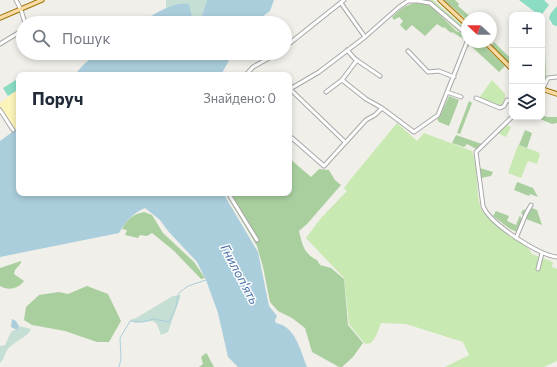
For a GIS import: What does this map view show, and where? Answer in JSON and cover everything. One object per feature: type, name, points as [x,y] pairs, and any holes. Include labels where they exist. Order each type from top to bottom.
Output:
[{"type":"main road","points":[[0,18],[42,0]]},
{"type":"main road","points":[[440,0],[461,19]]},
{"type":"main road","points":[[491,48],[509,66]]},
{"type":"main road","points":[[545,90],[557,94]]},
{"type":"street","points":[[16,0],[23,16]]},
{"type":"street","points":[[292,42],[344,0]]},
{"type":"street","points":[[292,88],[319,72],[365,37],[408,1],[430,3],[461,30]]},
{"type":"street","points":[[341,3],[365,37]]},
{"type":"street","points":[[0,44],[16,34]]},
{"type":"street","points":[[342,80],[366,99],[382,108],[414,132],[438,115],[466,48]]},
{"type":"street","points":[[347,50],[357,60],[380,76]]},
{"type":"street","points":[[408,51],[428,72],[439,71],[454,77]]},
{"type":"street","points":[[249,72],[267,60]]},
{"type":"street","points":[[326,92],[342,80],[357,60]]},
{"type":"street","points":[[545,84],[548,78],[557,77]]},
{"type":"street","points":[[292,91],[346,142]]},
{"type":"street","points":[[447,92],[461,97]]},
{"type":"street","points":[[476,98],[500,108],[504,106],[506,100],[509,101]]},
{"type":"street","points":[[292,138],[324,166],[366,120],[375,115],[382,108]]},
{"type":"street","points":[[0,110],[13,130]]},
{"type":"street","points":[[509,120],[476,152],[483,206],[485,211],[516,238],[542,253],[557,257]]},
{"type":"street","points":[[230,196],[257,240]]},
{"type":"street","points":[[516,238],[531,205]]},
{"type":"street","points":[[538,269],[542,253]]},
{"type":"green space","points":[[166,0],[207,0],[201,16],[189,16],[166,8]]},
{"type":"green space","points":[[417,0],[433,0],[461,24],[461,32],[456,30],[430,5]]},
{"type":"green space","points":[[444,0],[455,0],[459,4],[458,6],[465,12],[461,12],[461,15]]},
{"type":"green space","points":[[519,0],[544,0],[549,5],[544,12],[535,12]]},
{"type":"green space","points":[[417,3],[430,5],[456,31],[461,33],[461,38],[437,24],[425,36],[412,25],[406,31],[400,25],[403,21],[399,17],[394,20],[392,17],[406,6]]},
{"type":"green space","points":[[557,6],[557,26],[553,25],[549,18]]},
{"type":"green space","points":[[497,45],[509,57],[509,64],[493,48],[497,48]]},
{"type":"green space","points":[[473,48],[486,48],[505,66],[499,72]]},
{"type":"green space","points":[[545,49],[546,77],[545,79]]},
{"type":"green space","points":[[16,80],[16,91],[8,96],[3,88]]},
{"type":"green space","points":[[492,80],[505,94],[504,102],[499,107],[479,98]]},
{"type":"green space","points":[[449,96],[459,100],[449,126],[439,122],[437,119],[440,116]]},
{"type":"green space","points":[[469,101],[472,103],[460,134],[457,133]]},
{"type":"green space","points":[[545,116],[557,117],[557,123],[552,124],[542,120],[545,120]]},
{"type":"green space","points":[[397,123],[417,141],[424,133],[472,151],[476,166],[479,200],[483,212],[496,226],[526,246],[532,254],[553,262],[552,267],[557,269],[557,361],[544,367],[445,367],[469,355],[463,342],[406,324],[381,323],[376,336],[371,343],[365,344],[349,324],[344,278],[306,238],[321,218],[347,191],[344,188]]},
{"type":"green space","points":[[507,125],[511,127],[506,137],[497,133]]},
{"type":"green space","points":[[525,130],[532,133],[527,148],[519,145]]},
{"type":"green space","points":[[456,135],[482,144],[476,149],[467,144],[464,147],[452,143]]},
{"type":"green space","points":[[518,145],[540,154],[537,164],[528,161],[521,178],[508,173]]},
{"type":"green space","points":[[292,161],[311,177],[319,169],[329,170],[335,180],[341,185],[299,231],[306,252],[317,260],[320,265],[331,268],[344,279],[348,325],[363,343],[353,357],[342,367],[339,367],[312,352],[305,328],[292,318],[278,311],[270,302],[257,246],[227,196],[292,196]]},
{"type":"green space","points":[[480,168],[493,172],[491,176],[481,178]]},
{"type":"green space","points":[[517,182],[533,188],[538,197],[530,194],[529,196],[514,190]]},
{"type":"green space","points":[[532,208],[537,210],[542,225],[526,219],[521,213],[523,210]]},
{"type":"green space","points":[[496,211],[509,216],[507,221],[516,225],[520,215],[521,222],[517,232],[510,229],[493,216]]},
{"type":"green space","points":[[144,212],[152,215],[163,233],[194,262],[205,278],[201,279],[173,250],[152,233],[147,236],[140,235],[138,238],[125,235],[127,230],[122,229],[126,222],[137,214]]},
{"type":"green space","points":[[21,261],[14,274],[24,281],[22,284],[10,289],[0,286],[0,268]]},
{"type":"green space","points":[[87,286],[108,294],[121,321],[109,342],[97,342],[65,331],[32,325],[24,320],[26,307],[39,295],[59,292],[68,294]]},
{"type":"green space","points":[[181,295],[168,332],[161,335],[157,324],[153,321],[135,323],[130,320],[173,296]]},
{"type":"green space","points":[[19,326],[31,329],[26,335],[8,349],[0,363],[0,346],[5,345],[11,332],[17,330]]},
{"type":"green space","points":[[206,353],[214,367],[199,367],[203,364],[201,357]]},
{"type":"sand","points":[[16,91],[15,129],[0,108],[0,103]]},
{"type":"water","points":[[207,0],[274,0],[270,11],[263,16],[201,16]]},
{"type":"water","points":[[189,4],[192,16],[152,16],[163,9],[176,5]]},
{"type":"water","points":[[229,60],[223,72],[78,72],[87,61]]},
{"type":"water","name":"Гнилоп'ять","points":[[16,129],[16,196],[225,196],[258,252],[269,306],[277,316],[275,320],[276,323],[283,325],[293,334],[307,367],[238,367],[228,357],[218,313],[206,280],[197,262],[168,231],[160,220],[145,208],[130,218],[119,233],[0,257],[0,141]]},
{"type":"water","points":[[12,319],[16,321],[19,326],[17,330],[11,327]]},
{"type":"waterway","points":[[119,367],[121,359],[120,338],[130,321],[142,322],[153,319],[169,322],[176,307],[180,292],[188,286],[206,280]]}]
